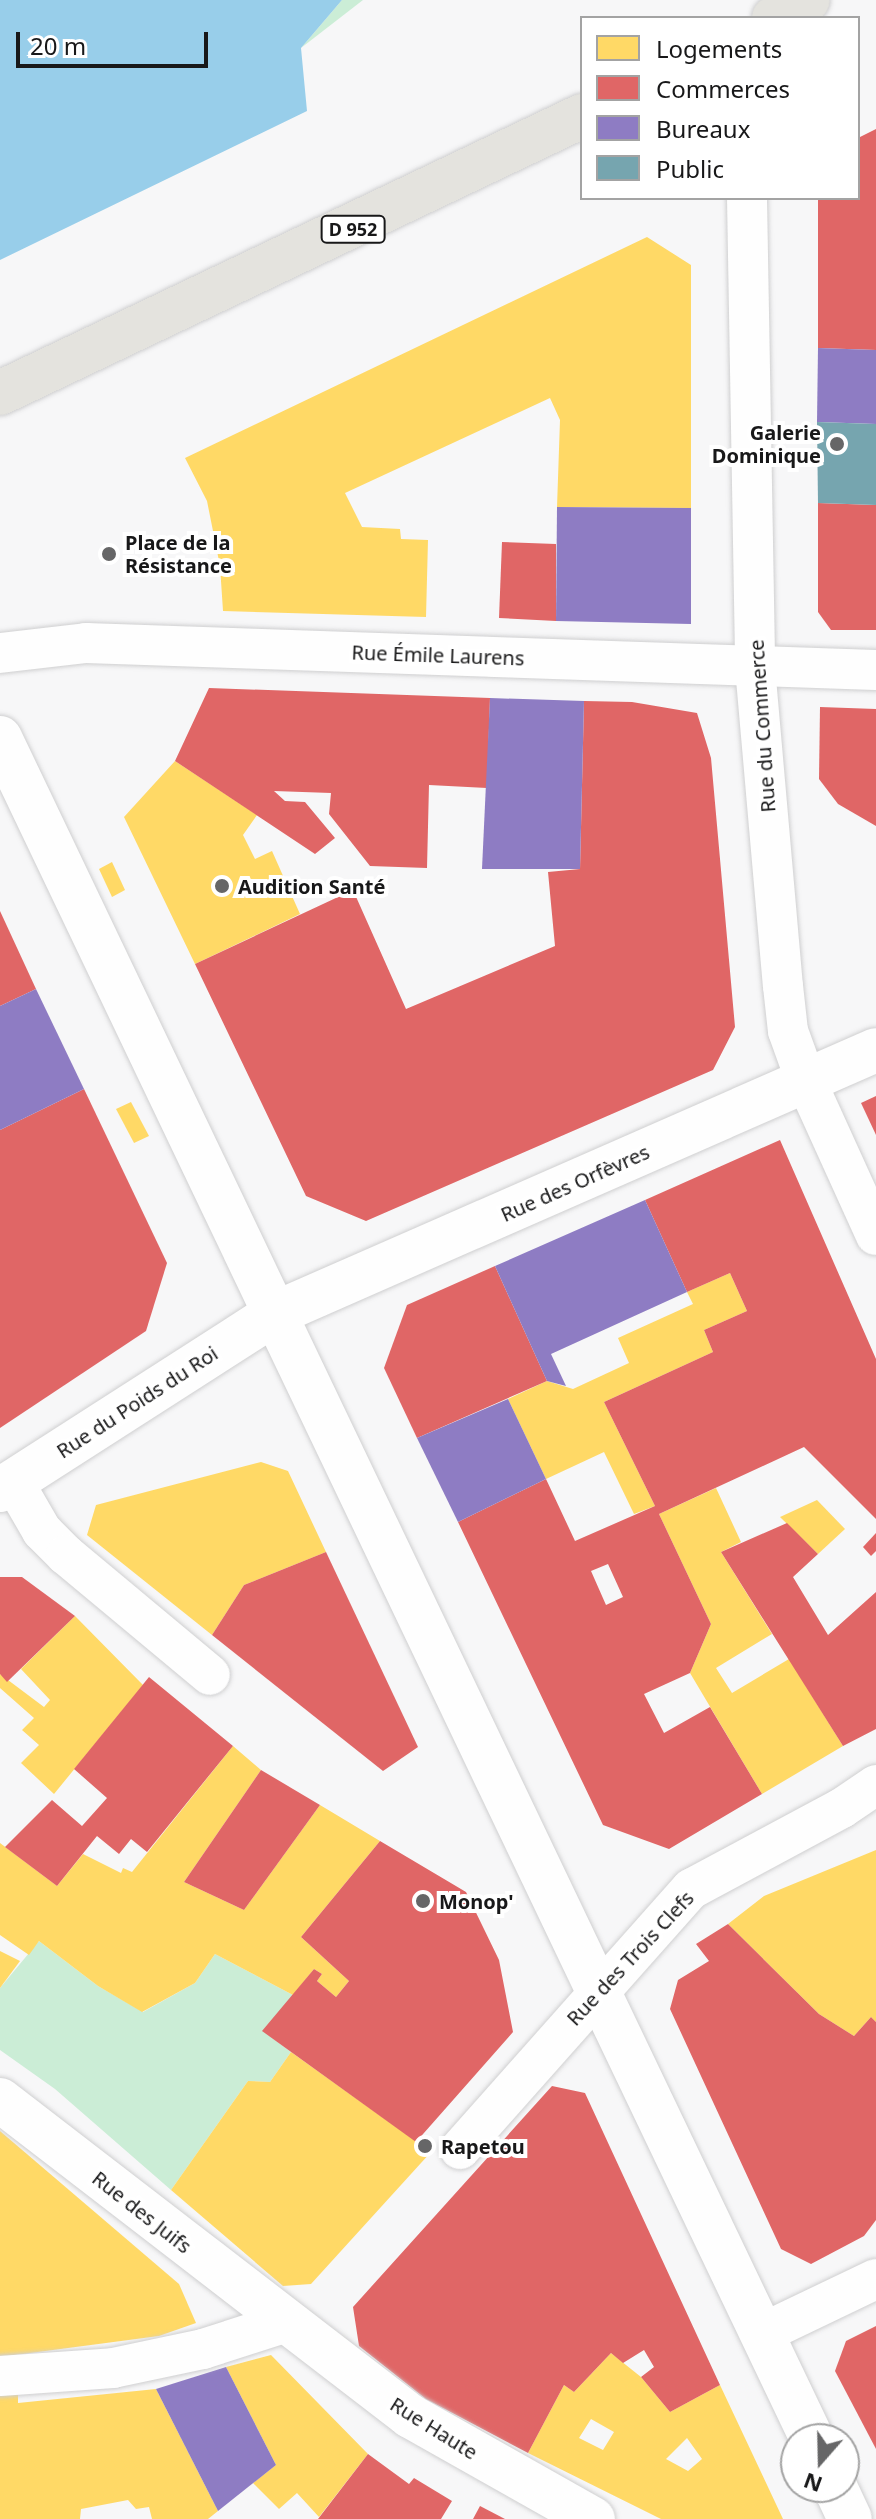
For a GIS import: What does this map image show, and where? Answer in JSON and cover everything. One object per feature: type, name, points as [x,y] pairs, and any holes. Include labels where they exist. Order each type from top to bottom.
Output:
[{"type":"main road","points":[[778,16],[808,0]]},
{"type":"main road","name":"D 952","points":[[0,393],[580,117]]},
{"type":"street","name":"Rue du Commerce","points":[[747,200],[755,667],[788,1031],[806,1081],[876,1235]]},
{"type":"street","name":"Rue Émile Laurens","points":[[0,653],[86,643],[876,670]]},
{"type":"street","points":[[0,738],[804,2423]]},
{"type":"street","name":"Rue des Orfèvres","points":[[274,1314],[876,1050]]},
{"type":"street","name":"Rue du Poids du Roi","points":[[6,1486],[274,1314]]},
{"type":"street","points":[[6,1486],[66,1555],[210,1675]]},
{"type":"street","name":"Rue des Trois Clefs","points":[[460,2149],[691,1889],[842,1808],[876,1785]]},
{"type":"street","name":"Rue des Juifs","points":[[0,2100],[272,2328]]},
{"type":"street","points":[[761,2334],[876,2279]]},
{"type":"street","points":[[0,2376],[113,2368],[272,2328]]},
{"type":"street","name":"Rue Haute","points":[[272,2328],[410,2416],[593,2519]]},
{"type":"green space","points":[[342,0],[363,0],[301,48]]},
{"type":"green space","points":[[39,1941],[98,1986],[143,2012],[195,1983],[215,1954],[293,1995],[263,2031],[291,2052],[270,2082],[248,2081],[171,2190],[55,2089],[0,2050],[0,1988]]},
{"type":"water","points":[[0,0],[342,0],[301,48],[307,111],[0,260]]},
{"type":"building: Logements","points":[[647,237],[691,265],[691,508],[557,507],[560,420],[550,398],[345,493],[362,527],[400,529],[401,539],[428,540],[426,617],[223,611],[220,566],[207,501],[185,458]]},
{"type":"building: Logements","name":"Audition Santé","points":[[175,761],[257,815],[243,835],[255,859],[272,851],[300,914],[195,964],[124,817]]},
{"type":"building: Logements","points":[[112,862],[125,890],[112,897],[99,869]]},
{"type":"building: Logements","points":[[131,1102],[149,1136],[134,1143],[116,1109]]},
{"type":"building: Logements","points":[[730,1273],[747,1311],[704,1330],[713,1352],[604,1402],[655,1506],[634,1514],[604,1452],[546,1479],[508,1399],[547,1381],[573,1389],[629,1363],[618,1338],[693,1304],[687,1292]]},
{"type":"building: Logements","points":[[261,1462],[288,1471],[326,1552],[244,1585],[212,1635],[87,1535],[96,1505]]},
{"type":"building: Logements","points":[[716,1488],[741,1542],[721,1552],[772,1634],[716,1668],[732,1693],[789,1659],[843,1746],[762,1794],[690,1673],[711,1624],[659,1514]]},
{"type":"building: Logements","points":[[817,1500],[845,1529],[818,1554],[780,1517]]},
{"type":"building: Logements","points":[[75,1616],[143,1685],[54,1794],[21,1763],[39,1745],[22,1730],[34,1718],[0,1688],[0,1674],[44,1707],[50,1700],[21,1669]]},
{"type":"building: Logements","points":[[233,1746],[261,1770],[184,1882],[244,1910],[320,1805],[380,1841],[301,1937],[349,1981],[336,1997],[317,1981],[322,1974],[314,1969],[293,1995],[215,1954],[195,1983],[142,2012],[98,1986],[39,1941],[29,1955],[0,1935],[0,1843],[57,1886],[83,1854],[121,1873],[123,1868],[132,1872]]},
{"type":"building: Logements","points":[[876,1850],[876,2022],[871,2017],[854,2036],[819,2014],[728,1924],[764,1896]]},
{"type":"building: Logements","points":[[0,1951],[20,1961],[0,1988]]},
{"type":"building: Logements","points":[[291,2052],[431,2152],[311,2284],[283,2286],[171,2190],[248,2081],[270,2082]]},
{"type":"building: Logements","points":[[0,2131],[179,2284],[196,2323],[159,2336],[0,2357]]},
{"type":"building: Logements","points":[[611,2353],[641,2377],[670,2412],[720,2385],[783,2519],[661,2519],[528,2453],[564,2385],[574,2392]],"holes":[[[591,2419],[614,2432],[603,2450],[579,2438]],[[687,2438],[702,2459],[688,2471],[666,2459]]]},
{"type":"building: Logements","points":[[271,2355],[368,2454],[319,2517],[297,2493],[279,2509],[253,2483],[276,2465],[226,2367]]},
{"type":"building: Logements","points":[[156,2389],[218,2511],[208,2519],[152,2519],[149,2507],[136,2509],[128,2500],[81,2509],[80,2519],[0,2519],[0,2392],[18,2392],[18,2403]]},
{"type":"building: Commerces","points":[[876,129],[876,350],[818,348],[818,200],[860,200],[860,137]]},
{"type":"building: Commerces","points":[[818,503],[876,505],[876,630],[831,630],[818,612]]},
{"type":"building: Commerces","points":[[502,542],[556,544],[556,621],[499,618]]},
{"type":"building: Commerces","points":[[209,688],[490,698],[487,788],[429,785],[427,868],[370,866],[329,814],[331,793],[274,791],[285,801],[305,802],[335,838],[315,854],[175,761]]},
{"type":"building: Commerces","points":[[584,701],[632,702],[697,713],[711,758],[735,1027],[713,1070],[366,1221],[306,1196],[195,964],[353,890],[406,1009],[555,946],[548,872],[580,869]]},
{"type":"building: Commerces","points":[[820,707],[876,709],[876,826],[838,804],[819,779]]},
{"type":"building: Commerces","points":[[0,911],[36,989],[0,1006]]},
{"type":"building: Commerces","points":[[84,1089],[167,1263],[146,1331],[0,1428],[0,1130]]},
{"type":"building: Commerces","points":[[876,1096],[876,1135],[861,1103]]},
{"type":"building: Commerces","points":[[780,1140],[876,1359],[876,1519],[804,1447],[659,1514],[711,1624],[690,1673],[644,1694],[664,1733],[710,1707],[762,1794],[669,1849],[603,1825],[458,1522],[546,1479],[575,1541],[655,1506],[604,1402],[713,1352],[704,1330],[747,1311],[730,1273],[687,1292],[645,1200]],"holes":[[[608,1564],[623,1597],[606,1605],[591,1571]]]},
{"type":"building: Commerces","points":[[495,1266],[547,1381],[417,1438],[384,1368],[407,1305]]},
{"type":"building: Commerces","points":[[787,1523],[818,1554],[793,1577],[828,1635],[876,1592],[876,1729],[843,1746],[721,1552]]},
{"type":"building: Commerces","points":[[876,1533],[876,1551],[871,1556],[863,1547]]},
{"type":"building: Commerces","points":[[326,1552],[418,1747],[383,1771],[212,1635],[244,1585]]},
{"type":"building: Commerces","points":[[0,1577],[22,1577],[75,1616],[7,1682],[0,1674]]},
{"type":"building: Commerces","points":[[149,1677],[233,1746],[147,1852],[131,1839],[119,1854],[97,1836],[57,1886],[5,1847],[52,1800],[82,1826],[107,1798],[74,1769]]},
{"type":"building: Commerces","points":[[261,1770],[320,1805],[244,1910],[184,1882]]},
{"type":"building: Commerces","points":[[380,1841],[466,1892],[499,1960],[513,2032],[416,2142],[262,2031],[314,1969],[322,1974],[317,1981],[336,1997],[349,1981],[301,1937]]},
{"type":"building: Commerces","points":[[728,1924],[819,2014],[854,2036],[871,2017],[876,2022],[876,2220],[864,2236],[811,2264],[781,2249],[670,2009],[678,1980],[709,1961],[696,1944]]},
{"type":"building: Commerces","points":[[552,2086],[585,2093],[720,2385],[670,2412],[641,2377],[654,2367],[644,2350],[623,2363],[611,2353],[574,2392],[564,2385],[528,2453],[426,2399],[359,2346],[353,2307]]},
{"type":"building: Commerces","points":[[876,2326],[876,2449],[835,2371],[846,2341]]},
{"type":"building: Commerces","points":[[368,2454],[409,2484],[414,2478],[452,2501],[441,2519],[318,2519]]},
{"type":"building: Commerces","points":[[480,2506],[505,2519],[473,2519]]},
{"type":"building: Bureaux","points":[[818,348],[876,350],[876,424],[817,422]]},
{"type":"building: Bureaux","points":[[557,507],[691,508],[691,624],[556,621]]},
{"type":"building: Bureaux","points":[[490,698],[584,701],[580,869],[482,869]]},
{"type":"building: Bureaux","points":[[36,989],[84,1089],[0,1130],[0,1006]]},
{"type":"building: Bureaux","points":[[645,1200],[687,1292],[551,1354],[566,1386],[547,1381],[495,1266]]},
{"type":"building: Bureaux","points":[[508,1399],[546,1479],[458,1522],[417,1438]]},
{"type":"building: Bureaux","points":[[226,2367],[276,2465],[218,2511],[156,2389]]},
{"type":"building: Public","points":[[817,422],[876,424],[876,505],[818,503]]},
{"type":"place","name":"Galerie Dominique","points":[[837,444]]},
{"type":"place","name":"Place de la Résistance","points":[[109,554]]},
{"type":"place","name":"Audition Santé","points":[[222,886]]},
{"type":"place","name":"Monop'","points":[[423,1901]]},
{"type":"place","name":"Rapetou","points":[[425,2146]]}]
